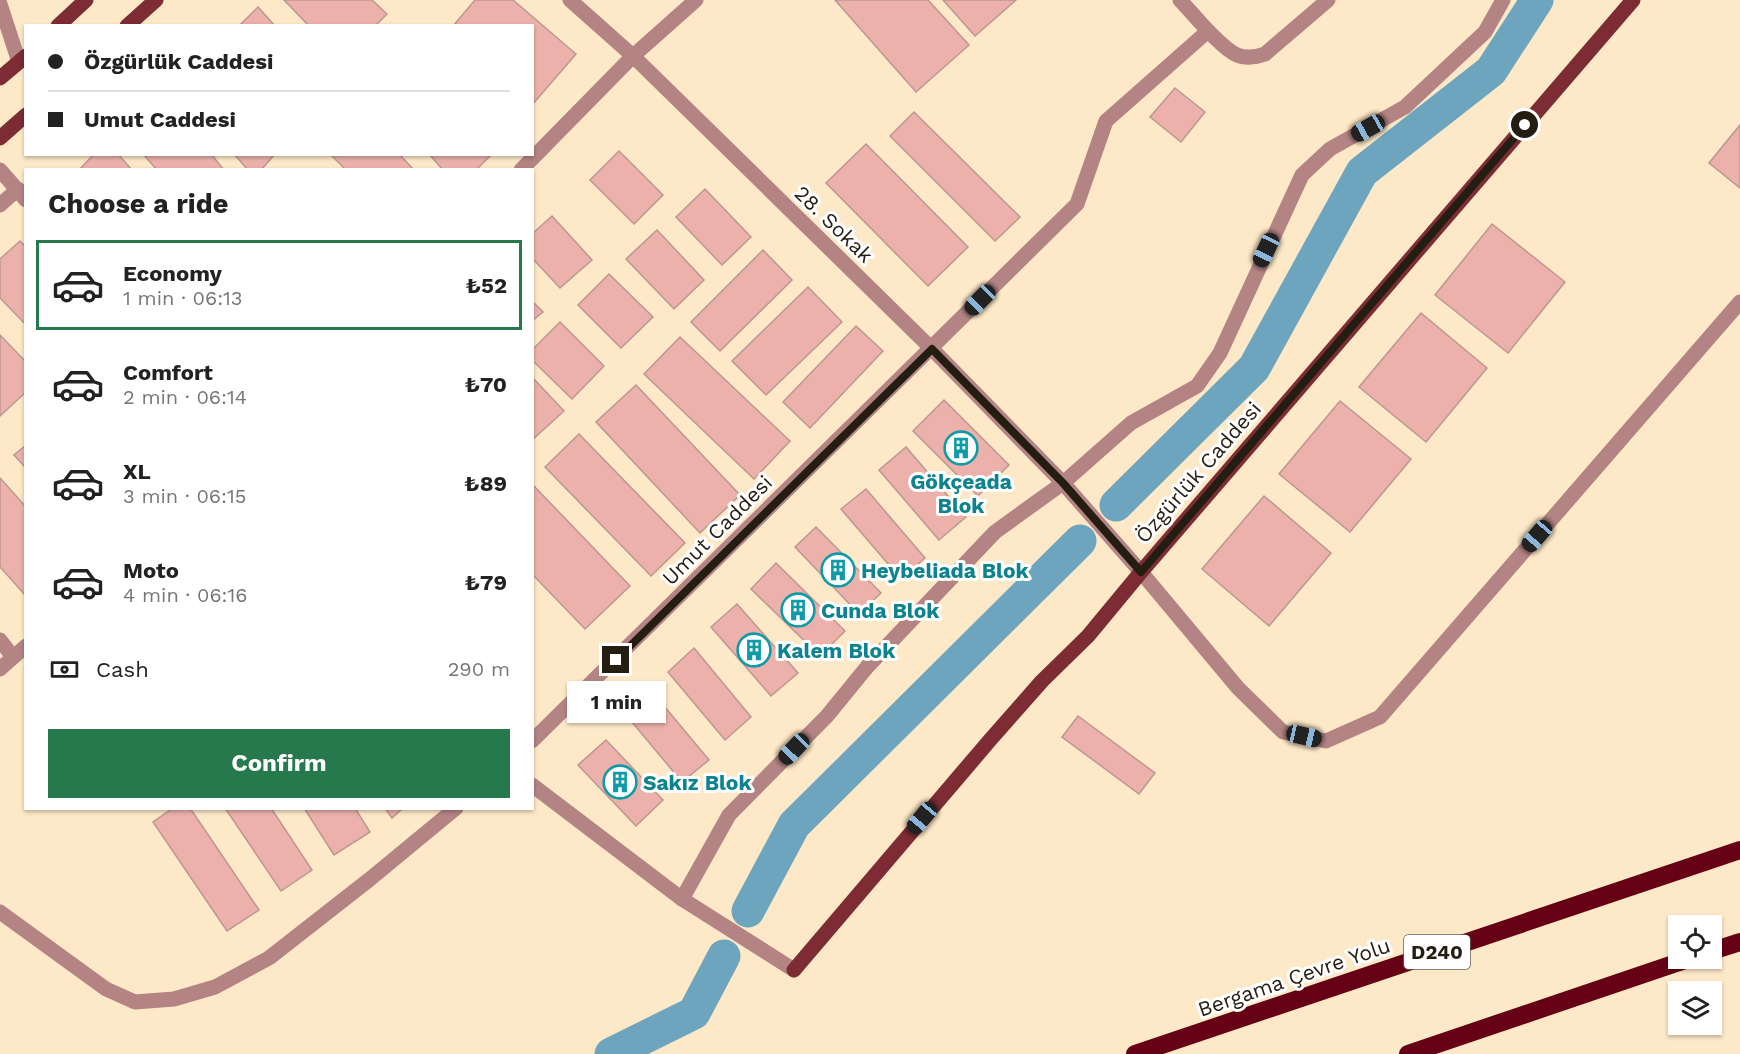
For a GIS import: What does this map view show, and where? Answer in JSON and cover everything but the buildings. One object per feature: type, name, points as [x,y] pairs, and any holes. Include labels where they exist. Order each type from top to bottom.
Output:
[{"type":"highway","name":"Bergama Çevre Yolu","points":[[1135,1054],[1740,850]]},
{"type":"highway","points":[[1722,948],[1740,942]]},
{"type":"highway","points":[[1408,1054],[1668,965]]},
{"type":"main road","points":[[60,24],[86,0]]},
{"type":"main road","points":[[129,24],[156,0]]},
{"type":"main road","name":"Özgürlük Caddesi","points":[[794,970],[997,731],[1042,681],[1088,636],[1633,0]]},
{"type":"main road","points":[[0,78],[22,59]]},
{"type":"main road","points":[[0,138],[24,117]]},
{"type":"street","name":"28. Sokak","points":[[570,0],[633,56],[932,349],[1063,483],[1238,688],[1283,732],[1326,741],[1380,717],[1740,302]]},
{"type":"street","points":[[534,156],[633,56],[696,0]]},
{"type":"street","points":[[1180,0],[1208,31],[1236,56],[1255,58],[1265,54],[1328,0]]},
{"type":"street","points":[[682,899],[729,815],[827,716],[867,667],[994,532],[1063,483],[1131,423],[1197,386],[1220,353],[1302,174],[1330,149],[1405,107],[1485,32],[1503,0]]},
{"type":"street","points":[[0,4],[22,59]]},
{"type":"street","name":"Umut Caddesi","points":[[534,739],[1077,204],[1106,121],[1208,31]]},
{"type":"street","points":[[522,168],[534,156]]},
{"type":"street","points":[[0,170],[22,194],[0,205]]},
{"type":"street","points":[[0,640],[13,657]]},
{"type":"street","points":[[0,669],[24,648]]},
{"type":"street","points":[[534,787],[682,899],[794,970]]},
{"type":"street","points":[[0,912],[106,989],[135,1002],[174,999],[215,987],[269,958],[454,810]]},
{"type":"waterway","points":[[1116,505],[1254,368],[1362,172],[1491,71],[1537,0]]},
{"type":"waterway","points":[[748,911],[794,825],[1080,541]]},
{"type":"waterway","points":[[611,1054],[694,1013],[724,956]]},
{"type":"place","name":"Gökçeada Blok","points":[[961,448]]},
{"type":"place","name":"Heybeliada Blok","points":[[838,570]]},
{"type":"place","name":"Cunda Blok","points":[[798,610]]},
{"type":"place","name":"Kalem Blok","points":[[754,650]]},
{"type":"place","name":"Sakız Blok","points":[[620,782]]},
{"type":"route","points":[[616,660],[932,349],[1063,483],[1141,572],[1525,125]]}]
